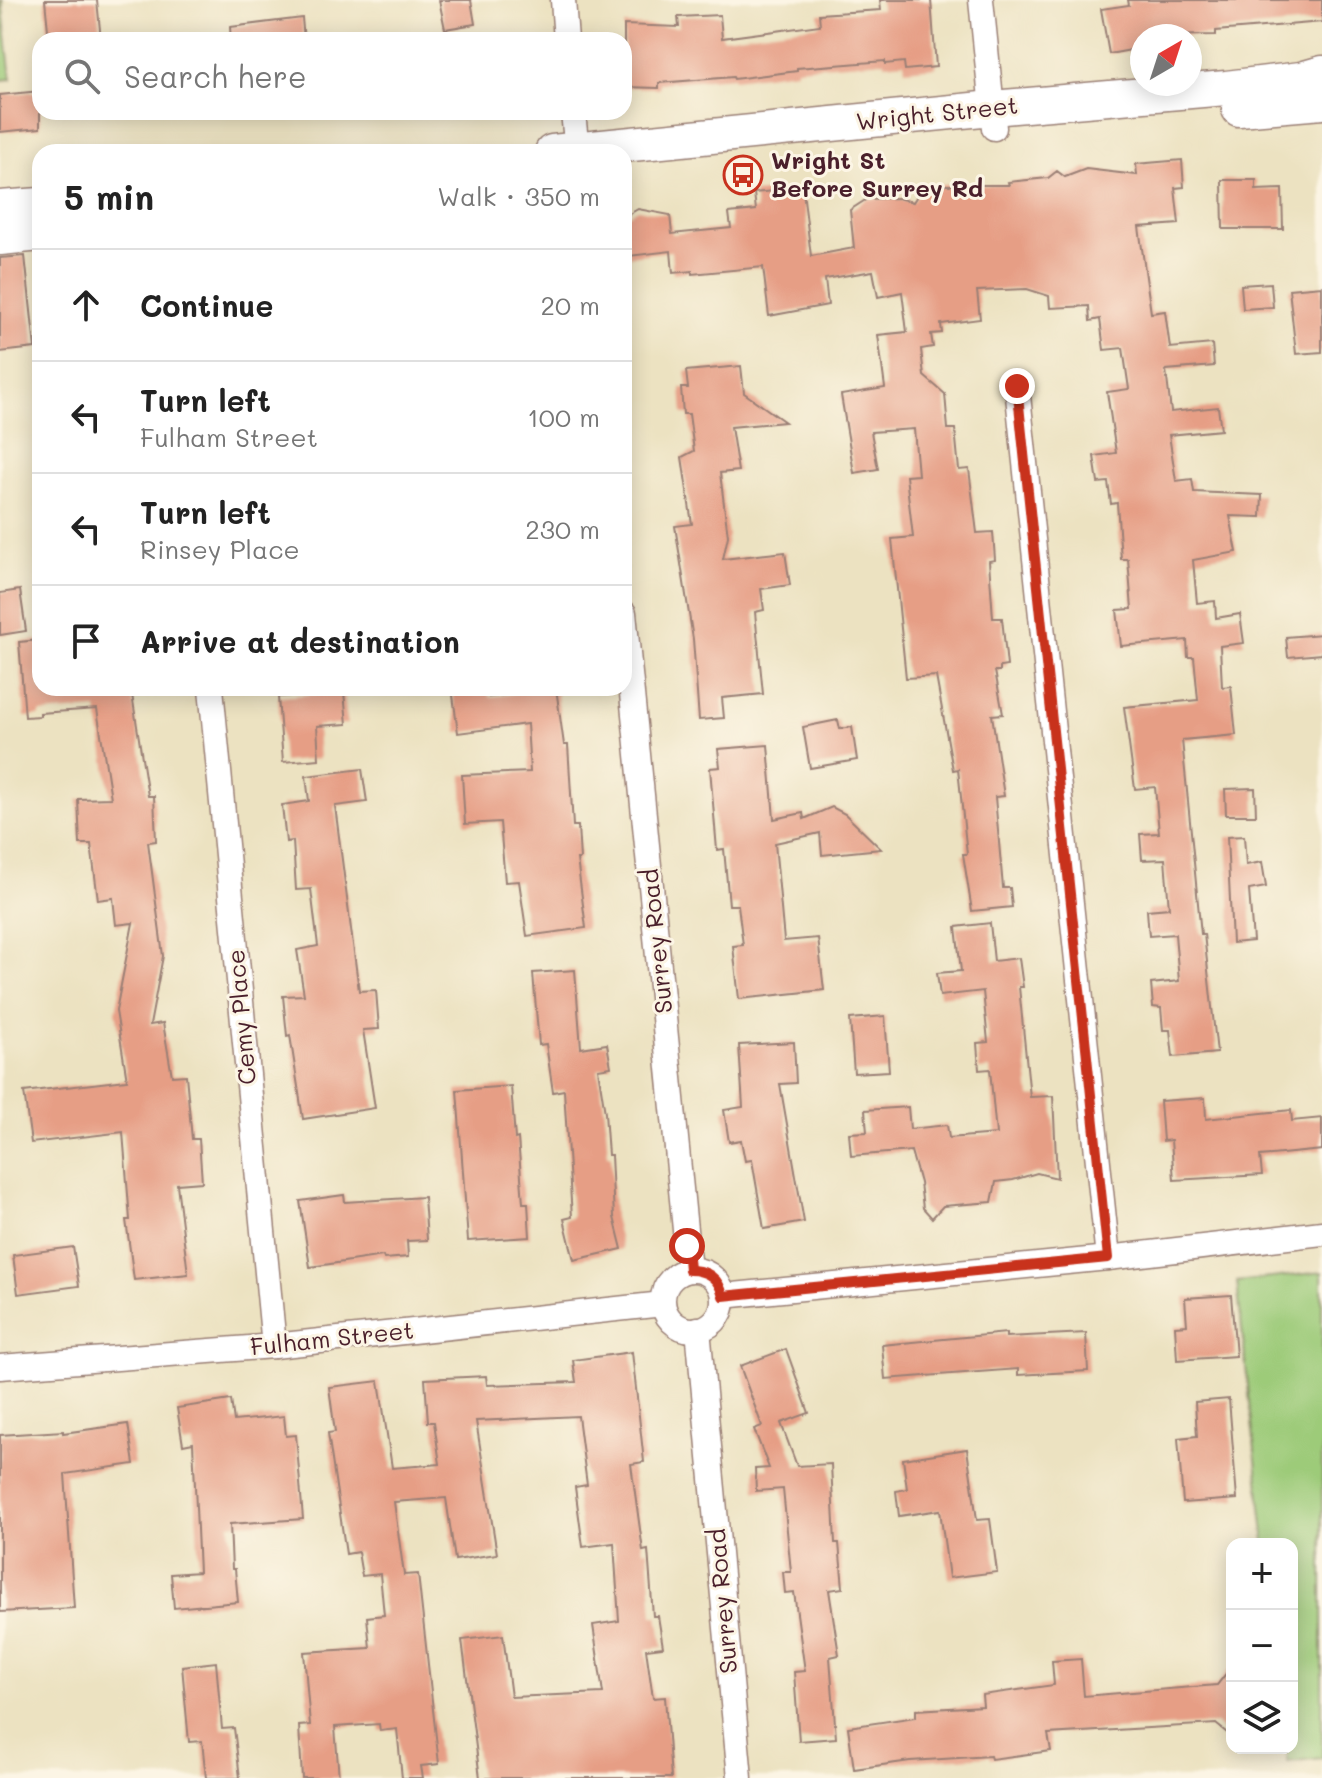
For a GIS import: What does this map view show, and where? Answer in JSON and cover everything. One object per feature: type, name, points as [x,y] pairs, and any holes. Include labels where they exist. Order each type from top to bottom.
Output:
[{"type":"street","points":[[563,0],[565,32]]},
{"type":"street","points":[[981,0],[993,118]]},
{"type":"street","name":"Wright Street","points":[[632,165],[1301,79],[1322,73]]},
{"type":"street","name":"Wright Street","points":[[632,146],[993,118],[1322,102]]},
{"type":"street","points":[[569,144],[572,120]]},
{"type":"street","points":[[0,208],[32,206]]},
{"type":"street","points":[[0,238],[32,235]]},
{"type":"street","points":[[1017,386],[1108,1258]]},
{"type":"street","name":"Surrey Road","points":[[632,694],[689,1270]]},
{"type":"street","name":"Cemy Place","points":[[212,696],[274,1346]]},
{"type":"street","points":[[723,1296],[1108,1258],[1322,1233]]},
{"type":"street","points":[[689,1270],[712,1276],[723,1296],[717,1318],[709,1325],[689,1330],[672,1321],[663,1304],[666,1286],[680,1272],[689,1270]]},
{"type":"street","name":"Fulham Street","points":[[0,1367],[274,1346],[663,1304]]},
{"type":"street","name":"Surrey Road","points":[[698,1329],[740,1778]]},
{"type":"green space","points":[[0,0],[11,79],[0,80]]},
{"type":"green space","points":[[1322,1272],[1322,1758],[1288,1762],[1287,1754],[1298,1754],[1298,1538],[1264,1538],[1237,1282]]},
{"type":"building","points":[[45,0],[97,0],[100,32],[48,32]]},
{"type":"building","points":[[439,0],[471,0],[475,24],[445,29]]},
{"type":"building","points":[[880,0],[931,0],[936,67],[905,70],[904,62],[885,64],[885,61],[797,68],[797,71],[734,79],[659,83],[659,88],[632,87],[632,32],[624,32],[624,25],[679,27],[678,17],[720,15],[722,38],[820,25],[819,14],[881,10]]},
{"type":"building","points":[[1128,0],[1322,0],[1322,22],[1216,31],[1216,35],[1202,35],[1202,24],[1130,24],[1130,50],[1109,54],[1101,9],[1129,5]]},
{"type":"building","points":[[302,18],[303,32],[230,32],[230,27]]},
{"type":"building","points":[[32,92],[32,120],[40,120],[40,128],[0,132],[0,95]]},
{"type":"building","points":[[1182,160],[1184,187],[1175,188],[1179,224],[1139,227],[1151,313],[1165,311],[1170,348],[1212,344],[1214,366],[1166,370],[1171,412],[1218,407],[1221,430],[1169,435],[1176,481],[1192,479],[1194,492],[1262,495],[1261,517],[1230,516],[1237,552],[1193,560],[1197,603],[1215,601],[1216,618],[1240,614],[1244,643],[1220,646],[1222,687],[1231,686],[1236,735],[1182,740],[1201,934],[1204,934],[1217,1053],[1173,1057],[1170,1030],[1163,1030],[1161,1008],[1153,1007],[1151,984],[1179,981],[1175,934],[1149,936],[1147,910],[1169,908],[1165,859],[1142,860],[1140,834],[1159,833],[1155,787],[1135,789],[1124,707],[1198,700],[1194,657],[1188,657],[1187,640],[1121,646],[1117,610],[1132,609],[1128,559],[1121,559],[1117,503],[1111,504],[1108,482],[1098,483],[1094,456],[1116,453],[1107,392],[1129,389],[1123,348],[1104,350],[1100,319],[1090,321],[1089,306],[1050,308],[1049,296],[1027,289],[977,291],[980,319],[941,324],[942,333],[931,334],[933,347],[921,349],[924,376],[945,394],[948,429],[955,429],[959,470],[969,469],[977,533],[993,532],[995,560],[989,561],[993,618],[1002,618],[1007,666],[995,671],[1003,714],[992,715],[1004,796],[995,797],[1003,888],[1010,888],[1012,907],[972,911],[963,854],[967,854],[958,769],[953,770],[936,676],[906,678],[892,539],[913,537],[906,476],[918,475],[914,429],[871,432],[878,469],[854,473],[841,395],[885,388],[878,335],[907,332],[902,292],[878,297],[873,271],[825,279],[828,305],[769,316],[763,267],[673,273],[671,251],[632,256],[632,212],[638,209],[670,215],[672,234],[731,228],[729,213],[756,210],[754,193],[803,191],[811,256],[854,248],[850,210],[867,199],[897,198],[913,202],[924,185],[1009,185],[1008,182],[1048,178],[1057,171],[1065,177],[1086,169],[1137,175],[1136,164]]},
{"type":"building","points":[[1222,180],[1256,180],[1256,190],[1282,189],[1283,229],[1223,229]]},
{"type":"building","points":[[25,256],[32,348],[0,352],[0,258]]},
{"type":"building","points":[[1271,283],[1273,307],[1243,309],[1241,285]]},
{"type":"building","points":[[1322,286],[1322,352],[1296,354],[1289,289]]},
{"type":"building","points":[[741,366],[744,393],[785,422],[731,427],[738,471],[720,473],[728,536],[723,559],[785,552],[790,585],[761,589],[764,610],[755,612],[763,694],[722,698],[724,718],[699,720],[693,639],[675,526],[692,524],[682,457],[694,451],[689,414],[683,414],[681,388],[688,388],[686,371]]},
{"type":"building","points":[[20,590],[26,631],[0,635],[0,593]]},
{"type":"building","points":[[1322,634],[1322,654],[1288,657],[1286,637]]},
{"type":"building","points":[[32,641],[32,696],[132,696],[148,796],[154,796],[156,841],[148,842],[163,956],[150,1025],[163,1023],[172,1076],[186,1075],[192,1139],[199,1139],[202,1182],[177,1184],[188,1274],[134,1280],[126,1220],[130,1220],[123,1132],[31,1143],[24,1092],[127,1080],[116,1011],[133,923],[116,925],[113,898],[98,900],[91,844],[80,844],[78,799],[111,798],[97,709],[25,717],[19,642]]},
{"type":"building","points":[[344,696],[347,724],[317,726],[319,759],[283,762],[278,697]]},
{"type":"building","points":[[453,696],[557,696],[564,745],[568,745],[573,826],[578,826],[580,859],[577,859],[586,928],[527,936],[519,881],[505,882],[500,822],[465,824],[462,775],[530,772],[527,724],[458,733]]},
{"type":"building","points":[[838,720],[840,729],[852,727],[857,760],[810,768],[803,727]]},
{"type":"building","points":[[768,745],[774,819],[803,813],[804,819],[832,807],[845,814],[881,849],[822,855],[820,833],[775,843],[784,941],[818,938],[824,990],[739,999],[733,946],[743,945],[738,905],[729,905],[724,849],[717,850],[710,768],[720,767],[718,749]]},
{"type":"building","points":[[362,769],[367,802],[335,806],[359,991],[376,990],[379,1029],[363,1030],[375,1108],[303,1119],[290,1035],[287,1036],[283,996],[304,995],[297,950],[318,946],[311,889],[296,890],[293,841],[286,842],[282,805],[309,801],[306,776]]},
{"type":"building","points":[[1255,788],[1256,815],[1226,815],[1225,789]]},
{"type":"building","points":[[1244,836],[1246,865],[1262,862],[1266,887],[1249,890],[1253,941],[1232,943],[1227,837]]},
{"type":"building","points":[[990,923],[994,961],[1019,958],[1030,1097],[1053,1096],[1057,1178],[1037,1173],[996,1182],[992,1202],[943,1206],[932,1218],[923,1208],[911,1151],[851,1156],[849,1133],[867,1132],[865,1110],[908,1107],[910,1129],[947,1125],[949,1138],[996,1134],[990,1069],[979,1070],[977,1043],[988,1042],[983,991],[940,996],[937,973],[961,971],[956,927]]},
{"type":"building","points":[[575,970],[581,1048],[607,1044],[611,1067],[598,1069],[608,1155],[611,1155],[614,1217],[622,1249],[574,1260],[564,1219],[572,1217],[564,1090],[553,1092],[546,1044],[539,1045],[533,973]]},
{"type":"building","points":[[885,1016],[889,1071],[854,1073],[850,1019]]},
{"type":"building","points":[[794,1042],[796,1083],[780,1084],[804,1222],[764,1229],[752,1160],[745,1161],[741,1140],[729,1142],[724,1110],[743,1107],[739,1045]]},
{"type":"building","points":[[511,1086],[523,1203],[528,1203],[530,1237],[468,1241],[457,1090]]},
{"type":"building","points":[[1205,1098],[1206,1119],[1291,1110],[1292,1121],[1322,1118],[1322,1150],[1260,1156],[1262,1175],[1174,1180],[1171,1140],[1163,1141],[1160,1101]]},
{"type":"building","points":[[344,1195],[345,1202],[424,1197],[427,1240],[407,1241],[408,1257],[384,1259],[383,1256],[310,1267],[300,1201]]},
{"type":"building","points":[[73,1247],[79,1286],[18,1294],[13,1255]]},
{"type":"building","points":[[1231,1295],[1236,1356],[1177,1360],[1175,1326],[1187,1325],[1185,1298]]},
{"type":"building","points":[[1006,1333],[1006,1337],[1086,1333],[1088,1371],[1018,1375],[1018,1369],[885,1379],[882,1345]]},
{"type":"building","points":[[786,1349],[809,1413],[781,1423],[797,1466],[831,1464],[835,1543],[839,1543],[843,1588],[829,1590],[839,1655],[830,1657],[836,1738],[799,1741],[794,1672],[805,1671],[794,1592],[785,1593],[783,1572],[791,1572],[783,1489],[756,1491],[755,1469],[769,1468],[754,1429],[762,1426],[740,1366]]},
{"type":"building","points":[[632,1352],[644,1462],[631,1464],[643,1551],[648,1550],[653,1616],[658,1616],[663,1647],[646,1649],[653,1698],[665,1697],[671,1778],[480,1778],[462,1640],[503,1635],[511,1697],[603,1693],[593,1625],[619,1621],[614,1543],[583,1547],[575,1487],[587,1485],[578,1416],[476,1421],[497,1554],[455,1560],[446,1498],[394,1502],[404,1575],[418,1574],[439,1764],[421,1766],[423,1778],[402,1778],[397,1729],[380,1731],[379,1724],[335,1727],[339,1778],[302,1778],[299,1726],[310,1725],[304,1652],[370,1648],[367,1617],[384,1615],[380,1574],[362,1576],[358,1552],[346,1554],[328,1433],[335,1432],[329,1387],[379,1381],[392,1468],[440,1464],[434,1422],[428,1422],[425,1379],[486,1376],[487,1385],[576,1382],[573,1360]]},
{"type":"building","points":[[1229,1399],[1237,1499],[1183,1503],[1178,1438],[1197,1436],[1195,1402]]},
{"type":"building","points":[[231,1400],[234,1421],[284,1416],[286,1436],[296,1435],[303,1519],[230,1524],[232,1569],[235,1569],[238,1602],[174,1608],[171,1574],[199,1572],[193,1443],[183,1445],[177,1408]]},
{"type":"building","points":[[128,1424],[134,1464],[65,1474],[74,1608],[0,1612],[0,1435],[63,1433]]},
{"type":"building","points":[[967,1449],[977,1520],[990,1519],[997,1572],[949,1578],[940,1510],[899,1516],[896,1491],[907,1489],[903,1459]]},
{"type":"building","points":[[1081,1659],[1084,1696],[1217,1685],[1226,1674],[1226,1732],[1216,1724],[1048,1734],[1051,1751],[991,1759],[990,1756],[910,1761],[854,1769],[848,1727],[916,1717],[916,1710],[983,1706],[982,1695],[1054,1685],[1052,1661]]},
{"type":"building","points":[[216,1662],[222,1729],[234,1728],[240,1778],[206,1778],[202,1741],[189,1742],[182,1666]]},
{"type":"place","name":"Wright St Before Surrey Rd","points":[[743,175]]},
{"type":"route","points":[[687,1246],[689,1270],[712,1276],[723,1296],[1108,1258],[1017,386]]}]
